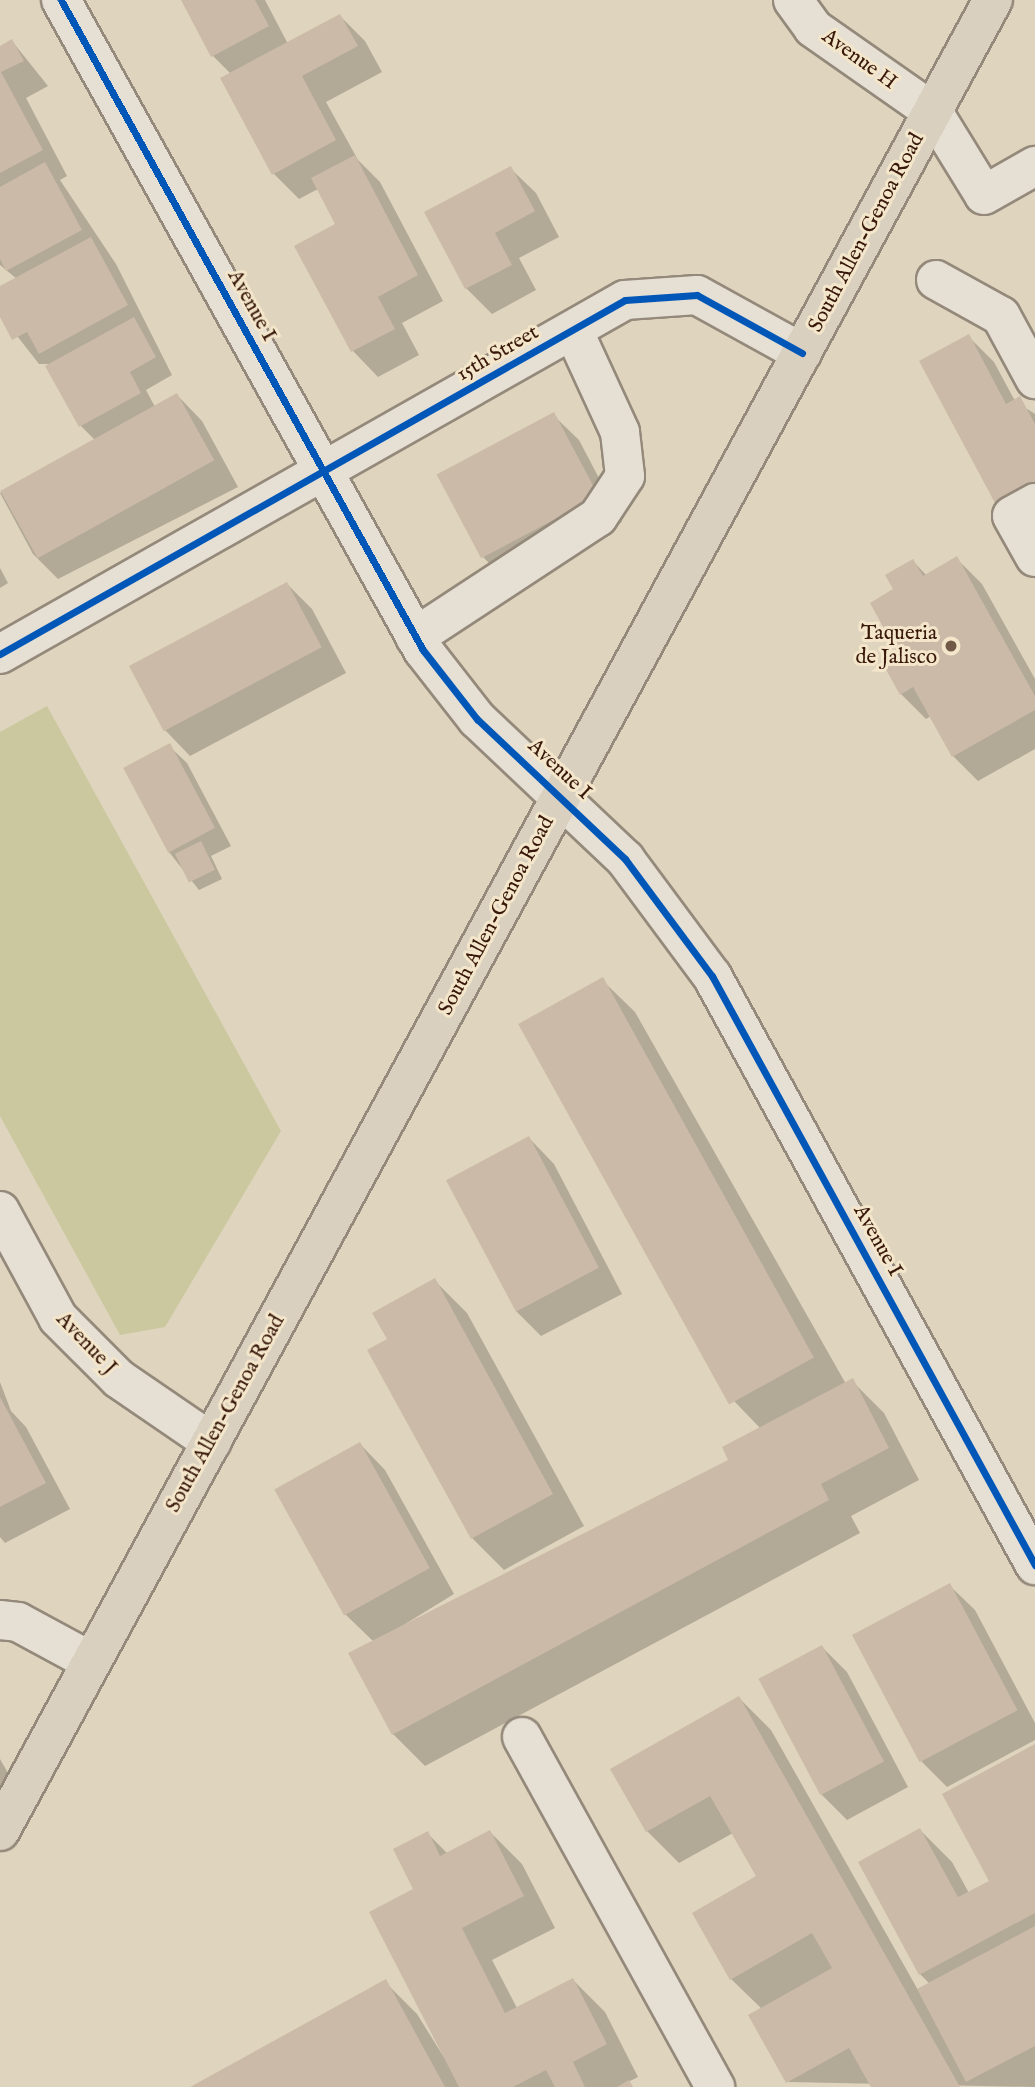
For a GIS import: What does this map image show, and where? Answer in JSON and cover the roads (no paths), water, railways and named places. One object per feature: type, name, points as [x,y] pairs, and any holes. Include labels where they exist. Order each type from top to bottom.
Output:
[{"type":"main road","name":"South Allen-Genoa Road","points":[[0,1831],[993,0]]},
{"type":"street","name":"Avenue I","points":[[61,0],[415,637],[477,719],[563,794],[632,868],[712,976],[1035,1565]]},
{"type":"street","name":"Avenue H","points":[[793,0],[823,36],[933,112]]},
{"type":"street","points":[[933,112],[984,195],[1035,166]]},
{"type":"street","points":[[936,280],[1001,316],[1035,379]]},
{"type":"street","name":"15th Street","points":[[0,654],[325,475],[625,300],[696,295],[802,353]]},
{"type":"street","points":[[415,637],[598,517],[625,476],[620,432],[573,330]]},
{"type":"street","points":[[1035,503],[1012,516],[1035,557]]},
{"type":"street","name":"Avenue J","points":[[0,1212],[58,1318],[119,1379],[211,1442]]},
{"type":"street","points":[[0,1620],[18,1622],[90,1661]]},
{"type":"street","points":[[522,1737],[715,2087]]},
{"type":"place","name":"Taqueria de Jalisco","points":[[951,646]]}]
